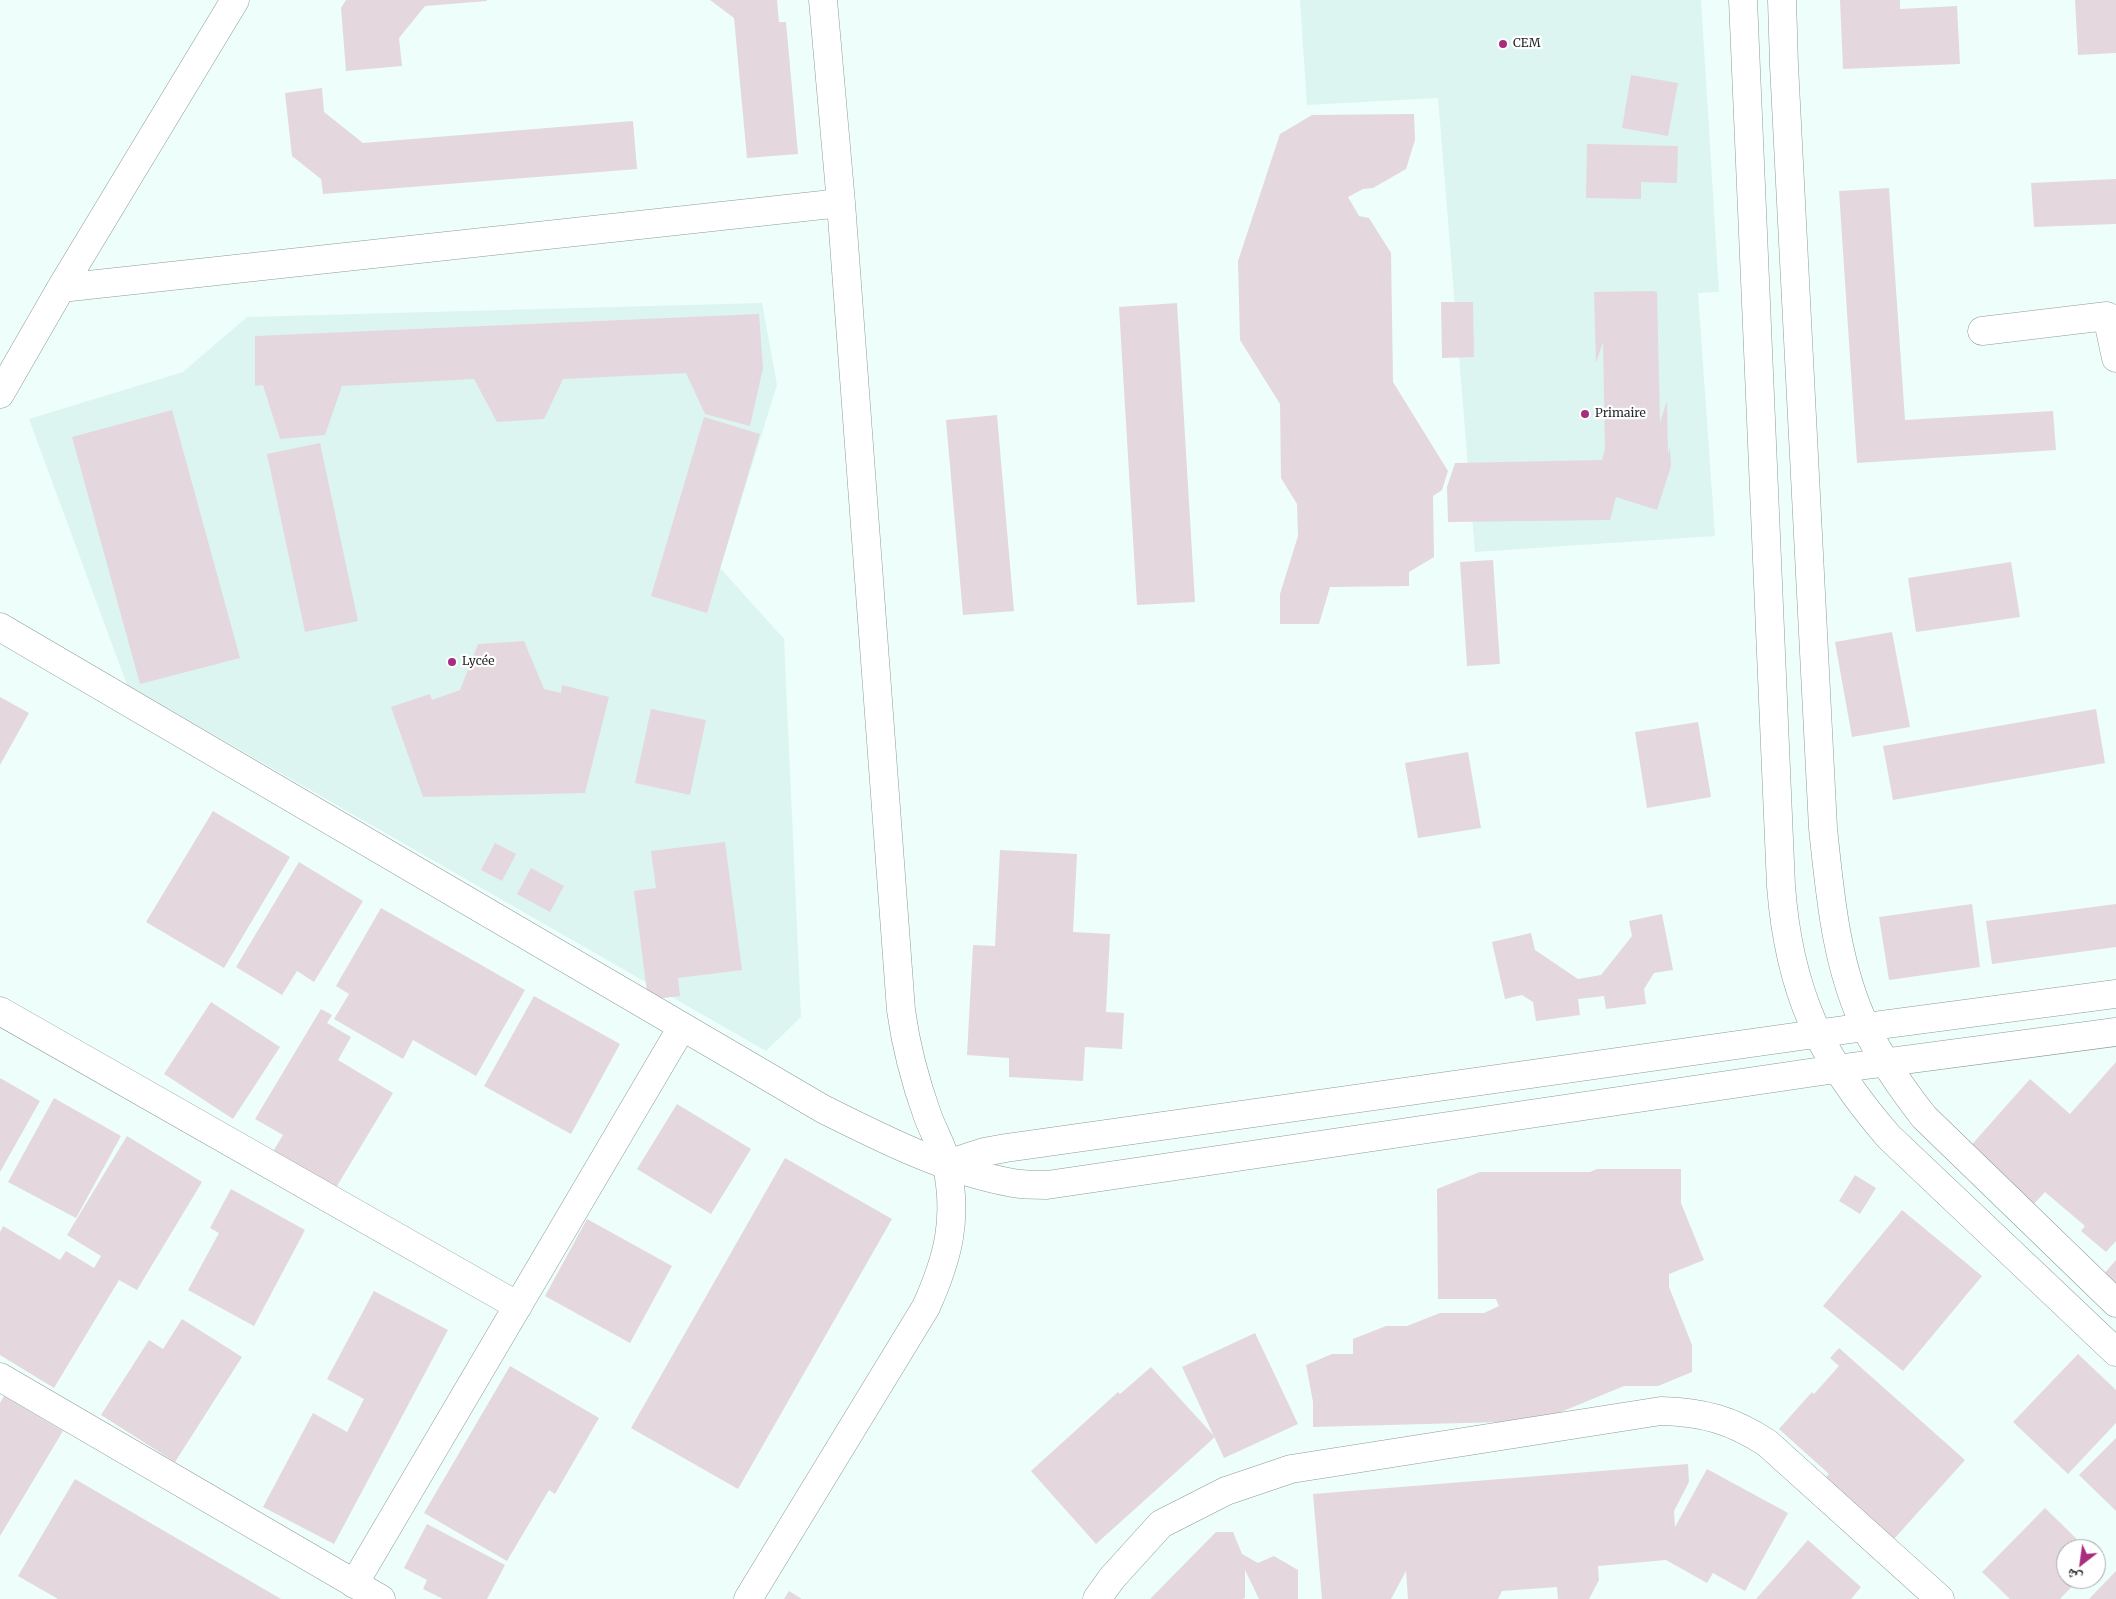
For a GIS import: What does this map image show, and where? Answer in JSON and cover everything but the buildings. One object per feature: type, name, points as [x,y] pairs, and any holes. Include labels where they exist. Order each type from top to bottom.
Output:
[{"type":"street","points":[[0,394],[61,288],[235,0]]},
{"type":"street","points":[[748,1599],[926,1306],[948,1252],[950,1235],[951,1193],[947,1164],[931,1125],[912,1068],[901,1010],[842,203],[823,0]]},
{"type":"street","points":[[1743,0],[1782,895],[1784,924],[1792,961],[1802,996],[1817,1034],[1836,1069],[1860,1104],[1889,1137],[2116,1352]]},
{"type":"street","points":[[1782,0],[1823,828],[1833,919],[1851,992],[1866,1027],[1885,1063],[1924,1117],[2116,1303]]},
{"type":"street","points":[[61,288],[842,203]]},
{"type":"street","points":[[1982,331],[2107,316],[2116,358]]},
{"type":"street","points":[[0,627],[823,1109],[880,1138],[947,1164],[1014,1183],[1047,1185],[1836,1069],[2116,1032]]},
{"type":"street","points":[[947,1164],[984,1152],[1006,1148],[1866,1027],[2116,994]]},
{"type":"street","points":[[0,1011],[518,1306]]},
{"type":"street","points":[[354,1584],[682,1027]]},
{"type":"street","points":[[0,1377],[381,1599]]},
{"type":"street","points":[[1097,1599],[1112,1578],[1161,1524],[1235,1487],[1291,1469],[1661,1410],[1706,1415],[1728,1421],[1749,1431],[1767,1443],[1940,1599]]},
{"type":"shaded area","name":"Primaire","points":[[1300,0],[1701,0],[1719,292],[1698,293],[1715,536],[1475,552],[1438,98],[1307,105]]},
{"type":"shaded area","name":"Lycée","points":[[762,303],[777,385],[720,568],[784,639],[801,1017],[766,1051],[127,685],[29,419],[183,372],[247,317]]},
{"type":"place","name":"CEM","points":[[1503,44]]},
{"type":"place","name":"Primaire","points":[[1585,414]]},
{"type":"place","name":"Lycée","points":[[452,662]]}]
